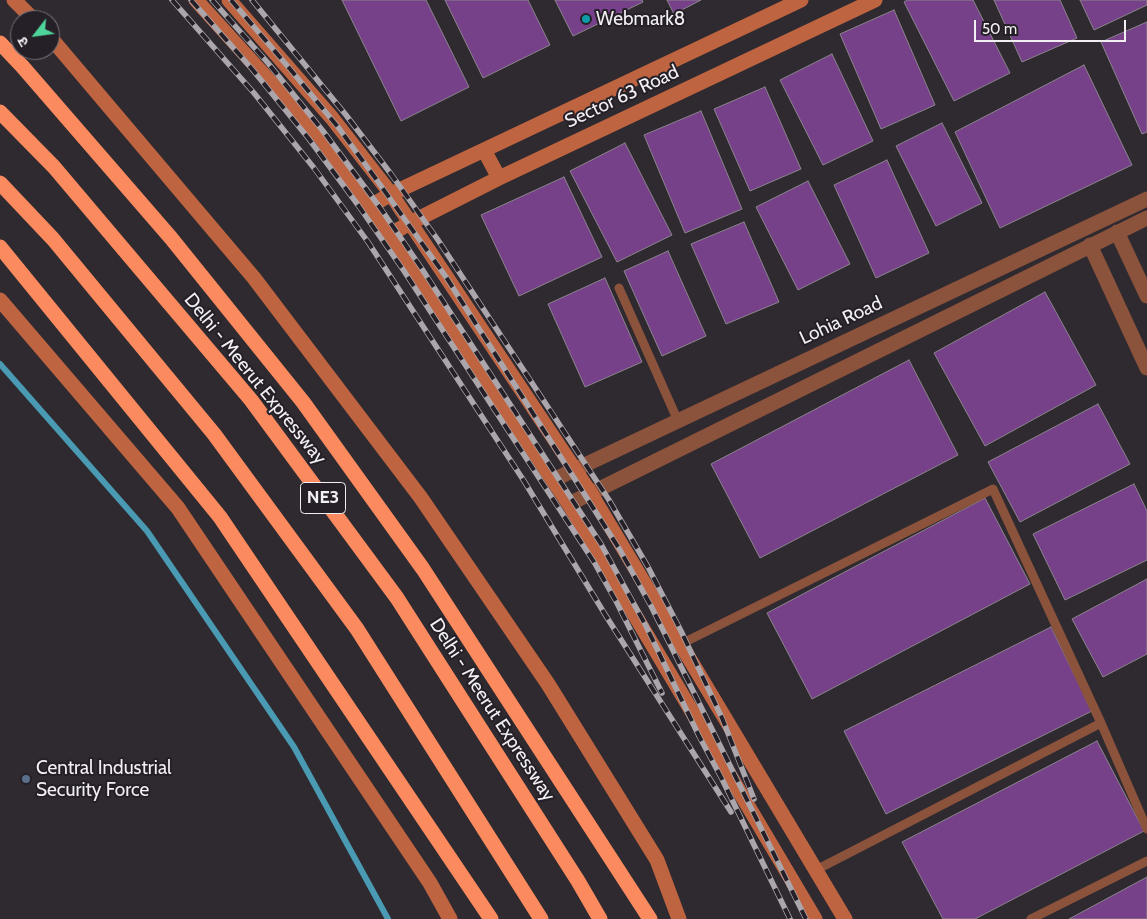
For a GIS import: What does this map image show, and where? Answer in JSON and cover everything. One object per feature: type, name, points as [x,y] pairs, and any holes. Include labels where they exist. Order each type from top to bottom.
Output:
[{"type":"highway","points":[[0,43],[171,238],[303,402],[423,569],[650,919]]},
{"type":"highway","name":"Delhi - Meerut Expressway","points":[[0,112],[54,167],[251,400],[397,598],[578,881],[600,919]]},
{"type":"highway","name":"NE3","points":[[0,183],[53,239],[214,434],[357,629],[541,919]]},
{"type":"highway","points":[[0,247],[220,516],[491,919]]},
{"type":"street","points":[[14,0],[24,10]]},
{"type":"street","points":[[196,0],[322,138],[390,235],[569,504],[815,919]]},
{"type":"street","points":[[229,0],[332,118],[391,194],[591,494],[845,919]]},
{"type":"street","name":"Sector 63 Road","points":[[369,207],[391,194],[800,0]]},
{"type":"street","name":"Sector 63 Road","points":[[390,235],[498,178],[875,0]]},
{"type":"street","points":[[60,49],[254,278],[421,498],[548,684],[657,860],[679,919]]},
{"type":"street","points":[[484,150],[498,178]]},
{"type":"street","name":"Lohia Road","points":[[553,480],[1147,200]]},
{"type":"street","points":[[569,504],[1147,218]]},
{"type":"street","points":[[1118,232],[1147,296]]},
{"type":"street","points":[[1090,245],[1147,368]]},
{"type":"street","points":[[0,300],[178,508],[424,874],[450,919]]},
{"type":"lane","points":[[619,288],[678,421]]},
{"type":"lane","points":[[681,644],[994,489],[1101,723],[1147,829]]},
{"type":"lane","points":[[816,870],[1101,723]]},
{"type":"lane","points":[[1031,919],[1147,861]]},
{"type":"building","points":[[342,0],[426,0],[469,87],[401,121]]},
{"type":"building","points":[[445,0],[528,0],[550,45],[483,78]]},
{"type":"building","name":"Webmark8","points":[[555,0],[642,0],[643,2],[573,36]]},
{"type":"building","points":[[667,0],[701,0],[674,14]]},
{"type":"building","points":[[907,0],[973,0],[1010,73],[954,101],[904,2]]},
{"type":"building","points":[[994,0],[1060,0],[1077,38],[1022,62]]},
{"type":"building","points":[[1080,0],[1147,0],[1147,5],[1094,30]]},
{"type":"building","points":[[894,10],[935,105],[881,129],[840,34]]},
{"type":"building","points":[[1147,22],[1147,132],[1142,134],[1101,42]]},
{"type":"building","points":[[832,54],[873,141],[823,165],[780,80]]},
{"type":"building","points":[[1084,65],[1132,165],[1000,228],[955,132]]},
{"type":"building","points":[[765,87],[801,169],[750,191],[714,109]]},
{"type":"building","points":[[701,111],[742,209],[685,233],[644,135]]},
{"type":"building","points":[[942,123],[982,203],[936,226],[896,146]]},
{"type":"building","points":[[625,143],[672,235],[617,262],[570,171]]},
{"type":"building","points":[[887,160],[929,253],[876,278],[834,185]]},
{"type":"building","points":[[564,177],[602,257],[519,296],[481,215]]},
{"type":"building","points":[[808,181],[850,264],[798,290],[756,207]]},
{"type":"building","points":[[744,222],[779,302],[726,324],[691,244]]},
{"type":"building","points":[[668,251],[706,336],[662,356],[624,271]]},
{"type":"building","points":[[605,278],[642,362],[585,387],[548,304]]},
{"type":"building","points":[[1045,292],[1096,385],[985,446],[934,353]]},
{"type":"building","points":[[909,360],[958,455],[760,558],[711,464]]},
{"type":"building","points":[[1098,404],[1130,464],[1020,522],[988,462]]},
{"type":"building","points":[[1134,484],[1147,511],[1147,560],[1065,600],[1033,534]]},
{"type":"building","points":[[985,498],[1030,584],[812,699],[767,613]]},
{"type":"building","points":[[1147,579],[1147,654],[1103,677],[1072,619]]},
{"type":"building","points":[[1051,627],[1092,711],[886,814],[844,731]]},
{"type":"building","points":[[1097,741],[1144,831],[975,919],[943,919],[902,842]]},
{"type":"building","points":[[1147,877],[1147,919],[1069,919]]},
{"type":"waterway","points":[[0,364],[147,531],[294,747],[388,919]]},
{"type":"railway","points":[[172,0],[254,93],[314,168],[368,242],[524,481],[606,616],[731,812]]},
{"type":"railway","points":[[191,0],[252,69],[309,139],[404,271],[594,562],[617,603],[662,693]]},
{"type":"railway","points":[[212,0],[268,63],[323,131],[381,209],[601,544],[646,626],[790,919]]},
{"type":"railway","points":[[231,0],[338,127],[446,277],[620,550],[651,606],[806,919]]},
{"type":"railway","points":[[252,0],[346,115],[391,174],[438,240],[609,500],[648,567],[681,631],[722,718],[754,799]]},
{"type":"place","name":"Webmark8","points":[[586,19]]},
{"type":"place","name":"Central Industrial Security Force","points":[[26,779]]}]
